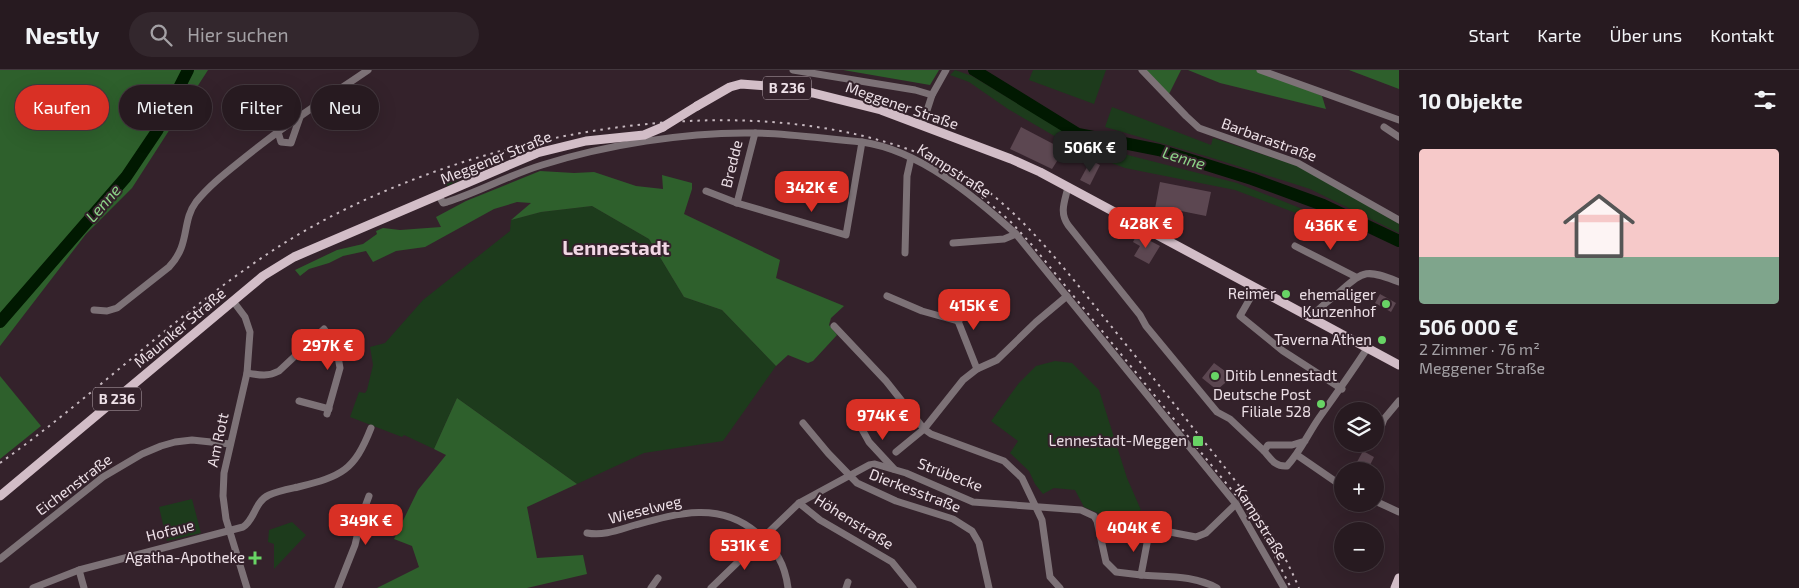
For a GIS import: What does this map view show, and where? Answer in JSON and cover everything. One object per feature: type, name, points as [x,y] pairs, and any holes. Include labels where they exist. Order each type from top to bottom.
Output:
[{"type":"main road","name":"Meggener Straße","points":[[263,276],[294,257],[537,153],[586,141],[644,135],[663,127],[730,87],[759,84],[780,86],[834,97],[881,110],[1011,159],[1068,187],[1399,365]]},
{"type":"main road","name":"Maumker Straße","points":[[0,496],[263,276]]},
{"type":"main road","points":[[1395,588],[1399,578]]},
{"type":"street","points":[[301,116],[368,70]]},
{"type":"street","points":[[793,70],[934,92]]},
{"type":"street","points":[[922,126],[934,92],[946,70]]},
{"type":"street","name":"Barbarastraße","points":[[1142,70],[1199,128],[1298,163],[1399,220]]},
{"type":"street","points":[[1260,70],[1399,120]]},
{"type":"street","points":[[1384,126],[1399,137]]},
{"type":"street","points":[[94,310],[107,311],[116,308],[169,267],[179,255],[190,214],[195,203],[214,182],[281,130]]},
{"type":"street","points":[[278,132],[281,142],[291,143],[296,130]]},
{"type":"street","name":"Kampstraße","points":[[439,196],[443,203],[517,173],[566,158],[601,150],[682,137],[755,133],[862,142],[879,145],[911,158],[958,186],[986,207],[1016,234],[1236,504],[1284,588]]},
{"type":"street","name":"Bredde","points":[[737,203],[755,133]]},
{"type":"street","name":"Bredde","points":[[706,191],[737,203],[846,235],[862,142]]},
{"type":"street","points":[[904,253],[907,176],[911,158]]},
{"type":"street","points":[[1068,187],[1062,211],[1068,225],[1140,315],[1146,326],[1217,412],[1230,419],[1280,467],[1287,466],[1297,455],[1320,417],[1342,389],[1368,347]]},
{"type":"street","points":[[953,243],[1004,239],[1016,234]]},
{"type":"street","points":[[1295,246],[1356,276]]},
{"type":"street","points":[[1311,318],[1319,307],[1333,298],[1356,276],[1373,273],[1399,282]]},
{"type":"street","points":[[1256,288],[1240,316],[1283,351],[1342,389]]},
{"type":"street","points":[[887,296],[922,311],[958,321]]},
{"type":"street","points":[[896,452],[924,429],[963,380],[978,368],[997,360],[1036,322],[1067,296]]},
{"type":"street","name":"Am Rott","points":[[233,301],[249,325],[247,373],[224,473],[223,496],[226,519],[247,588]]},
{"type":"street","points":[[958,321],[978,301],[990,302],[1001,312]]},
{"type":"street","points":[[958,321],[978,368]]},
{"type":"street","points":[[834,326],[886,381],[924,429],[960,446],[1004,461],[1022,478],[1030,492],[1043,528],[1050,577],[1060,588]]},
{"type":"street","points":[[247,373],[264,376],[272,374],[324,329],[336,345],[340,368],[328,412],[299,401]]},
{"type":"street","points":[[1384,419],[1399,402]]},
{"type":"street","name":"Dierkesstraße","points":[[803,422],[828,453],[858,483],[874,492],[919,510],[953,519],[972,531],[979,543],[989,588]]},
{"type":"street","points":[[858,422],[869,442],[894,470]]},
{"type":"street","name":"Hofaue","points":[[33,588],[79,570],[246,525],[257,504],[268,496],[340,474],[351,466],[362,451],[371,428]]},
{"type":"street","name":"Eichenstraße","points":[[0,559],[103,477],[142,454],[175,442],[192,440],[230,444]]},
{"type":"street","points":[[1264,450],[1268,445],[1292,445],[1305,441]]},
{"type":"street","points":[[1297,455],[1334,480]]},
{"type":"street","name":"Strübecke","points":[[711,588],[799,503],[869,465],[894,470],[974,502],[1081,510],[1094,516],[1097,521],[1106,562],[1116,572],[1141,575]]},
{"type":"street","points":[[338,588],[355,545],[362,515],[369,496]]},
{"type":"street","name":"Höhenstraße","points":[[799,503],[820,520],[892,562],[913,588]]},
{"type":"street","points":[[1217,588],[1209,583],[1190,578],[1141,575],[1148,538],[1154,530],[1196,537],[1206,533],[1236,504]]},
{"type":"street","points":[[1384,505],[1399,512]]},
{"type":"street","name":"Wieselweg","points":[[587,532],[604,534],[661,518],[701,512],[736,518],[763,538],[776,552],[782,562],[788,588]]},
{"type":"street","points":[[79,570],[84,588]]},
{"type":"street","points":[[651,588],[658,578]]},
{"type":"green space","points":[[0,70],[208,70],[198,85],[119,85],[119,130],[169,130],[132,188],[86,234],[0,346]]},
{"type":"green space","points":[[843,70],[939,70],[930,85]]},
{"type":"green space","points":[[955,70],[972,76],[1085,144],[1237,183],[1320,216],[1317,221],[1235,190],[1125,168],[1082,152],[1008,109],[969,82],[950,75]]},
{"type":"green space","points":[[1033,70],[1106,70],[1094,104],[1029,80]]},
{"type":"green space","points":[[1146,70],[1181,70],[1169,94]]},
{"type":"green space","points":[[1188,70],[1259,70],[1322,96],[1326,109],[1220,83]]},
{"type":"green space","points":[[1349,70],[1399,70],[1399,89]]},
{"type":"green space","points":[[1112,107],[1211,145],[1213,138],[1295,165],[1399,224],[1399,233],[1310,189],[1105,127]]},
{"type":"green space","points":[[505,153],[503,160],[447,186],[442,175]]},
{"type":"green space","points":[[540,171],[594,172],[636,186],[663,189],[662,175],[692,183],[684,214],[780,260],[776,278],[844,306],[831,318],[829,325],[837,335],[813,361],[808,363],[788,355],[776,366],[722,310],[684,297],[649,239],[592,206],[541,212],[511,220],[531,203],[517,202],[494,209],[425,247],[396,251],[373,262],[366,251],[343,256],[329,263],[309,269],[300,276],[295,270],[337,250],[363,244],[377,234],[376,231],[383,228],[400,230],[441,227],[436,217],[466,201]]},
{"type":"green space","points":[[592,206],[649,239],[684,297],[722,310],[776,366],[723,441],[644,453],[577,484],[457,398],[434,449],[404,435],[402,437],[350,417],[359,392],[365,393],[367,390],[373,365],[370,347],[385,343],[423,300],[510,231],[511,220],[541,212]]},
{"type":"green space","points":[[1055,361],[1072,363],[1099,390],[1127,478],[1141,510],[1138,512],[1135,524],[1119,524],[1103,519],[1098,513],[1084,507],[1075,490],[1054,488],[1043,494],[1035,484],[1029,471],[1010,453],[1018,441],[991,421],[1019,383],[1036,366]]},
{"type":"green space","points":[[0,376],[41,426],[0,459]]},
{"type":"green space","points":[[457,398],[577,484],[527,507],[537,558],[583,555],[587,574],[527,588],[377,588],[419,567],[412,546],[394,539],[418,490],[446,455],[434,449]]},
{"type":"green space","points":[[192,499],[201,533],[167,541],[159,507]]},
{"type":"green space","points":[[292,522],[306,535],[274,569],[274,544],[268,542],[269,530]]},
{"type":"building","points":[[1021,127],[1061,148],[1057,157],[1059,158],[1052,169],[1010,149]]},
{"type":"building","points":[[1091,160],[1100,165],[1090,185],[1080,180]]},
{"type":"building","points":[[1160,182],[1211,192],[1206,216],[1166,208],[1164,217],[1154,214]]},
{"type":"building","points":[[1137,234],[1160,246],[1149,264],[1134,256],[1140,246],[1133,242]]},
{"type":"building","name":"ehemaliger Kunzenhof","points":[[1380,294],[1396,303],[1391,312],[1375,303]]},
{"type":"building","name":"Ditib Lennestadt","points":[[1214,363],[1229,374],[1225,383],[1217,390],[1202,378]]},
{"type":"building","points":[[1362,452],[1374,457],[1372,462],[1357,462]]},
{"type":"waterway","name":"Lenne","points":[[0,322],[126,177],[157,131],[188,70]]},
{"type":"waterway","name":"Lenne","points":[[974,70],[1078,134],[1159,150],[1252,179],[1323,205],[1399,241]]},
{"type":"railway","points":[[0,463],[69,410],[204,300],[275,249],[348,208],[430,173],[519,146],[611,128],[704,120],[795,124],[881,141],[959,171],[1002,203],[1059,262],[1227,470],[1254,507],[1278,545],[1299,588]]},
{"type":"railway","points":[[976,192],[1010,221],[1032,245],[1239,499],[1266,539],[1291,588]]},
{"type":"place","name":"Reimer","points":[[1286,294]]},
{"type":"place","name":"ehemaliger Kunzenhof","points":[[1386,304]]},
{"type":"place","name":"Taverna Athen","points":[[1382,340]]},
{"type":"place","name":"Ditib Lennestadt","points":[[1215,376]]},
{"type":"place","name":"Deutsche Post Filiale 528","points":[[1321,404]]},
{"type":"place","name":"Lennestadt-Meggen","points":[[1198,441]]},
{"type":"place","name":"Agatha-Apotheke","points":[[255,558]]},
{"type":"district","name":"Lennestadt","points":[[616,248]]}]
